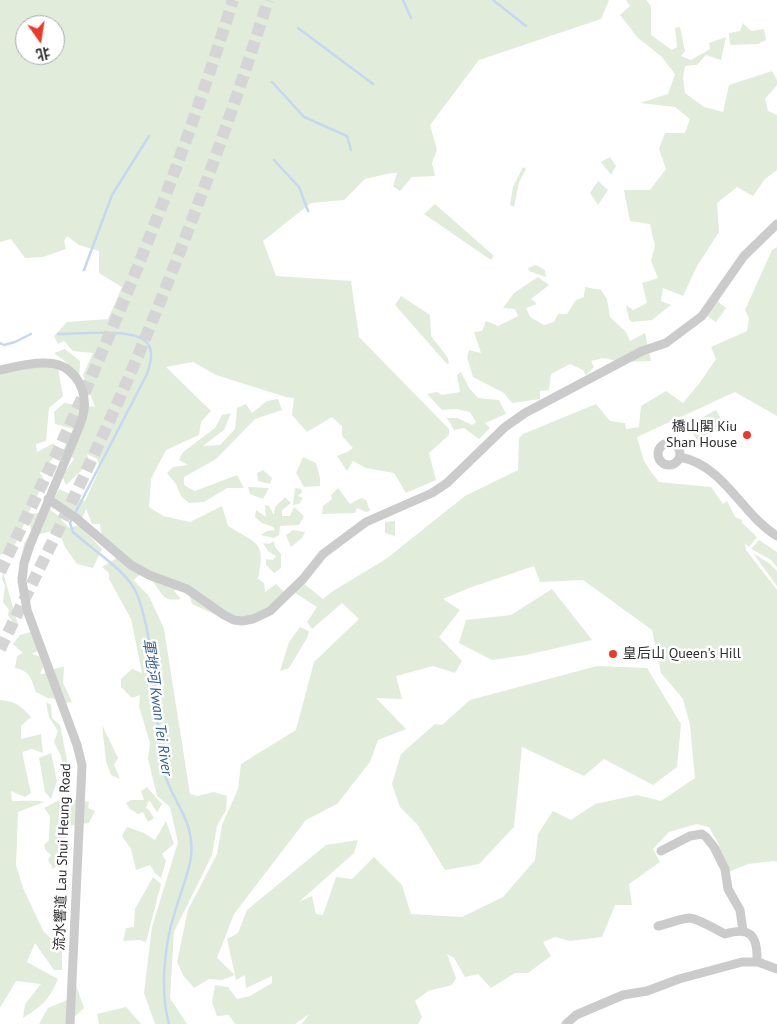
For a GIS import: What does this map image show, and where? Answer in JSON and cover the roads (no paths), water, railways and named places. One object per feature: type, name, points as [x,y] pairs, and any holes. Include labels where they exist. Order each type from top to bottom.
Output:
[{"type":"street","points":[[48,499],[74,516],[131,565],[149,575],[187,590],[224,615],[242,621],[263,615],[270,611],[303,578],[323,554],[366,522],[432,493],[448,483],[505,428],[525,413],[642,351],[662,346],[695,322],[702,316],[744,256],[777,224]]},
{"type":"street","name":"流水響道 Lau Shui Heung Road","points":[[0,370],[41,363],[53,363],[70,370],[75,375],[82,387],[84,400],[84,414],[25,558],[22,581],[27,610],[77,745],[82,765],[70,1024]]},
{"type":"street","points":[[680,457],[696,461],[715,475],[763,526],[777,536]]},
{"type":"street","points":[[661,851],[690,836],[702,834],[706,837],[714,847],[725,869],[728,889],[740,910],[743,931]]},
{"type":"street","points":[[658,926],[689,918],[698,920],[702,924],[725,934],[739,930],[747,932],[754,940],[757,962]]},
{"type":"street","points":[[566,1024],[576,1015],[623,994],[648,991],[679,979],[742,962],[757,962],[777,969]]},
{"type":"waterway","points":[[403,0],[411,18]]},
{"type":"waterway","points":[[493,0],[526,26]]},
{"type":"waterway","points":[[298,28],[373,84]]},
{"type":"waterway","points":[[272,82],[304,117],[347,136],[351,150]]},
{"type":"waterway","points":[[84,270],[112,195],[149,136]]},
{"type":"waterway","points":[[274,160],[299,187],[308,211]]},
{"type":"waterway","name":"軍地河 Kwan Tei River","points":[[58,334],[120,333],[132,335],[148,344],[151,351],[147,374],[70,523],[73,532],[124,576],[138,596],[146,625],[152,660],[163,768],[189,831],[191,843],[190,864],[171,928],[164,970],[166,1011],[169,1024]]},
{"type":"waterway","name":"軍地河 Kwan Tei River","points":[[0,343],[4,345],[15,342],[31,334]]},
{"type":"tunnel","points":[[0,572],[78,407],[138,265],[172,178],[233,0]]},
{"type":"tunnel","points":[[0,649],[88,468],[137,358],[207,181],[268,0]]},
{"type":"place","name":"橋山閣 Kiu Shan House","points":[[747,435]]},
{"type":"place","name":"皇后山 Queen's Hill","points":[[613,654]]}]
